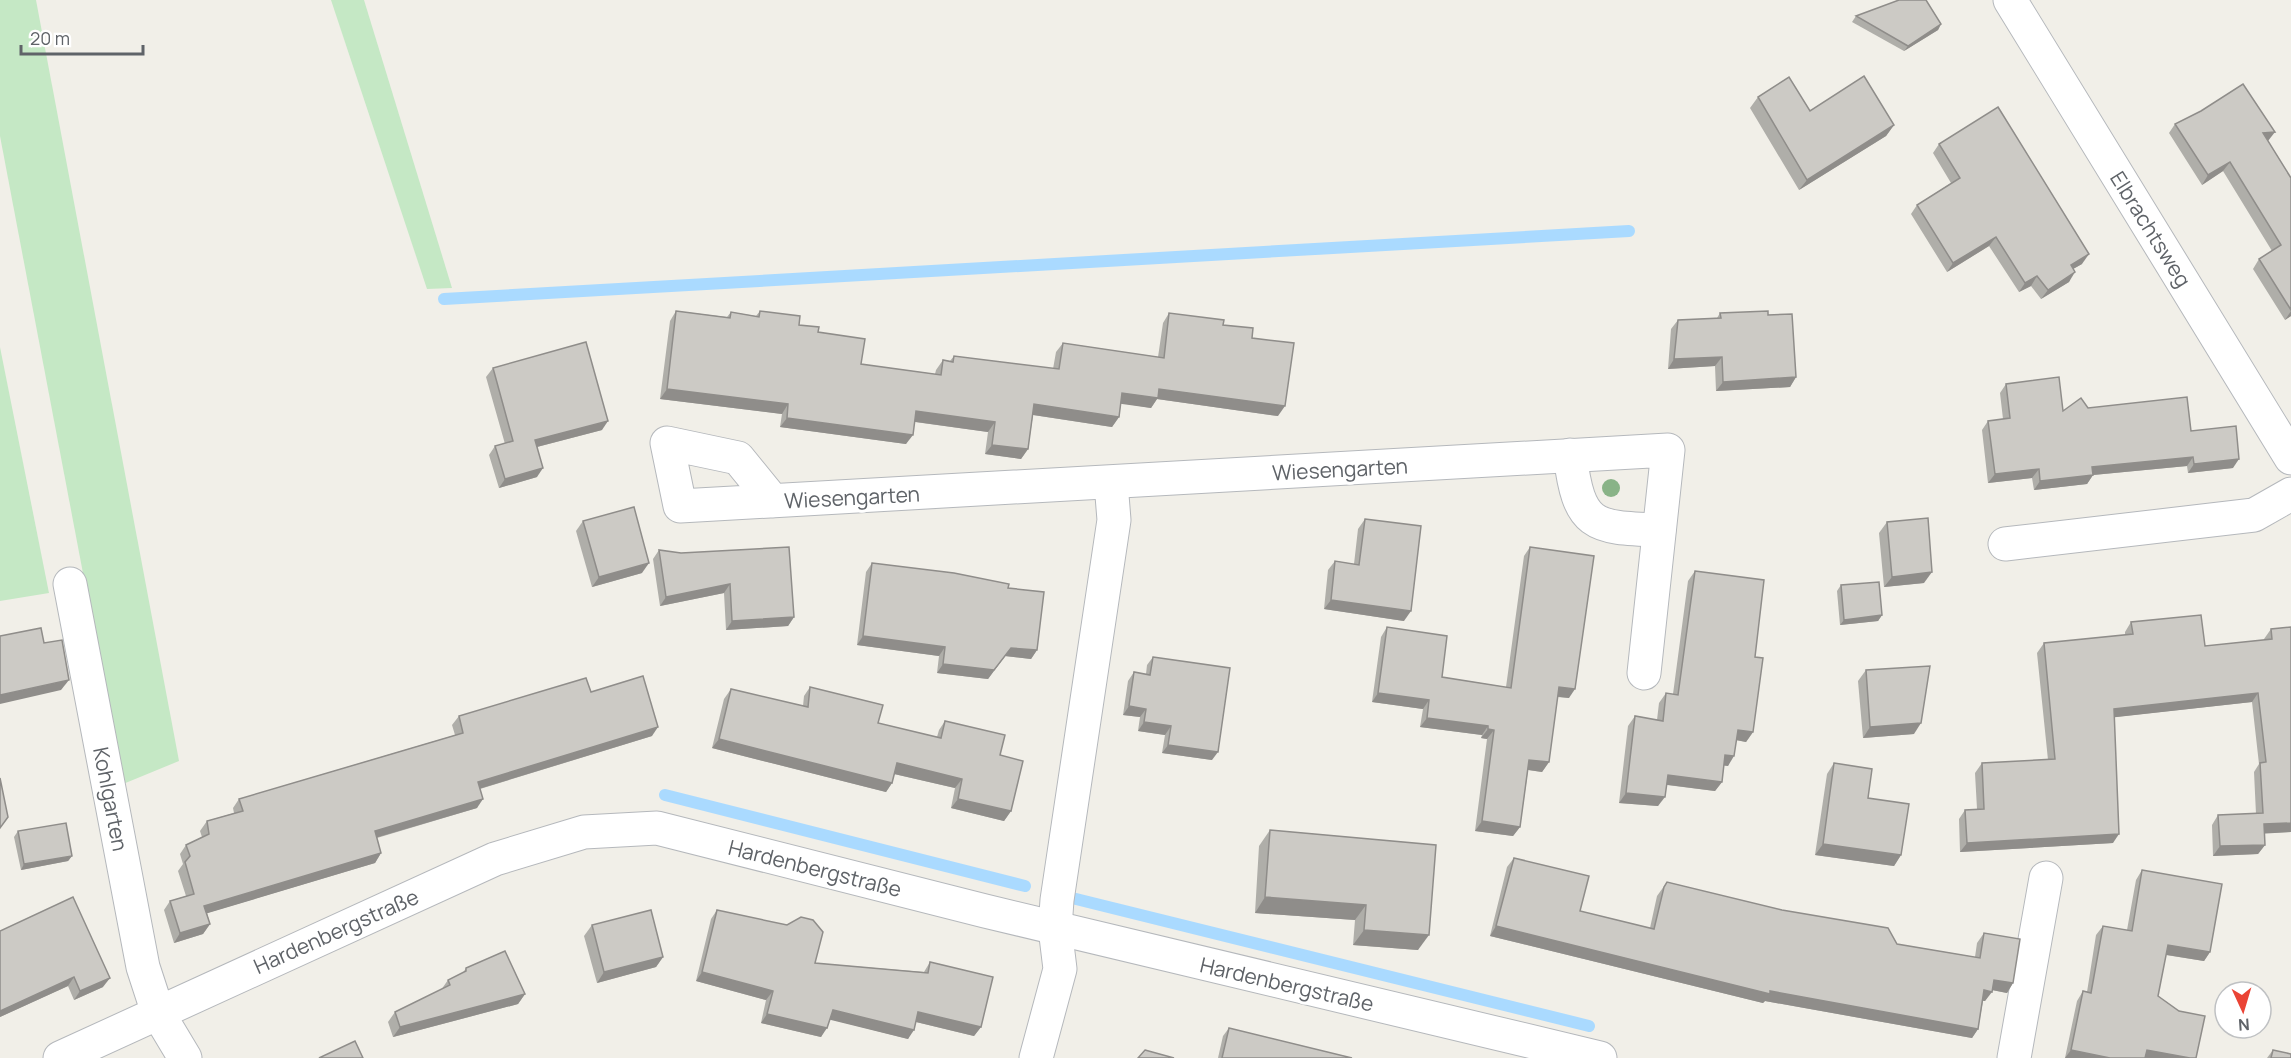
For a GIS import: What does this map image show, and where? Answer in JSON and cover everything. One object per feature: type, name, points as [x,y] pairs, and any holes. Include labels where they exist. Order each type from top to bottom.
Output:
[{"type":"street","name":"Elbrachtsweg","points":[[2016,2],[2291,458]]},
{"type":"street","name":"Wiesengarten","points":[[773,501],[1668,450],[1644,673]]},
{"type":"street","points":[[1570,455],[1574,487],[1580,504],[1590,518],[1612,529],[1659,530]]},
{"type":"street","points":[[1036,1058],[1060,969],[1055,928],[1114,520],[1111,483]]},
{"type":"street","points":[[2005,544],[2254,515],[2291,494]]},
{"type":"street","name":"Kohlgarten","points":[[70,584],[143,967],[158,1013],[185,1058]]},
{"type":"street","name":"Hardenbergstraße","points":[[60,1058],[495,859],[584,832],[657,828],[1549,1052],[1600,1058]]},
{"type":"street","points":[[2014,1058],[2046,878]]},
{"type":"green space","points":[[0,0],[36,0],[179,761],[123,784],[0,136]]},
{"type":"green space","points":[[331,0],[364,0],[452,288],[427,289]]},
{"type":"green space","points":[[0,347],[49,593],[0,601]]},
{"type":"building","points":[[1899,0],[1926,0],[1941,24],[1908,46],[1856,16]]},
{"type":"building","points":[[1864,76],[1894,125],[1807,180],[1758,97],[1789,77],[1810,111]]},
{"type":"building","points":[[2243,84],[2275,132],[2263,133],[2291,178],[2291,310],[2259,259],[2281,245],[2230,162],[2208,175],[2175,124],[2201,111]]},
{"type":"building","points":[[1998,107],[2089,254],[2071,265],[2075,272],[2048,290],[2037,276],[2025,283],[1996,237],[1953,263],[1917,205],[1960,178],[1939,144]]},
{"type":"building","points":[[676,311],[730,318],[731,312],[759,317],[760,311],[800,316],[799,325],[819,327],[818,332],[865,339],[861,364],[941,375],[943,360],[953,362],[954,356],[1059,369],[1063,343],[1164,358],[1169,313],[1224,320],[1223,325],[1253,328],[1252,338],[1294,343],[1285,406],[1159,389],[1158,398],[1122,393],[1119,417],[1034,404],[1028,449],[992,445],[995,422],[916,411],[913,435],[787,418],[788,404],[667,389]]},
{"type":"building","points":[[1768,311],[1768,315],[1792,314],[1796,377],[1723,382],[1722,357],[1674,359],[1678,320],[1721,318],[1720,313]]},
{"type":"building","points":[[586,342],[608,421],[535,440],[543,468],[505,479],[495,446],[513,441],[493,368]]},
{"type":"building","points":[[2059,377],[2063,411],[2081,398],[2088,408],[2187,397],[2191,431],[2236,426],[2239,459],[2194,464],[2193,457],[2092,467],[2093,475],[2040,481],[2039,469],[1995,474],[1988,421],[2010,418],[2006,384]]},
{"type":"building","points":[[634,507],[649,563],[599,577],[583,521]]},
{"type":"building","points":[[1928,518],[1932,572],[1892,577],[1887,522]]},
{"type":"building","points":[[1365,519],[1421,526],[1411,611],[1331,600],[1335,561],[1359,565]]},
{"type":"building","points":[[789,547],[794,617],[732,621],[730,584],[666,597],[659,550],[681,553]]},
{"type":"building","points":[[1530,547],[1594,556],[1575,689],[1559,687],[1549,762],[1529,760],[1520,827],[1482,821],[1494,730],[1488,729],[1488,726],[1427,718],[1429,700],[1378,693],[1387,627],[1447,636],[1442,677],[1511,688]]},
{"type":"building","points":[[872,563],[954,573],[1009,584],[1008,588],[1044,592],[1037,650],[1011,648],[994,670],[943,664],[945,647],[863,636]]},
{"type":"building","points":[[1695,571],[1764,580],[1755,657],[1763,658],[1753,732],[1738,730],[1734,756],[1725,755],[1722,782],[1668,775],[1665,797],[1626,793],[1635,716],[1663,721],[1666,693],[1678,695]]},
{"type":"building","points":[[1879,582],[1882,615],[1844,620],[1841,585]]},
{"type":"building","points":[[2201,615],[2205,646],[2272,639],[2271,629],[2291,627],[2291,823],[2264,824],[2265,845],[2220,846],[2218,815],[2263,813],[2260,763],[2266,762],[2258,693],[2114,709],[2119,834],[1967,843],[1965,810],[1984,809],[1982,763],[2055,759],[2044,643],[2133,634],[2131,622]]},
{"type":"building","points":[[41,628],[44,643],[62,640],[69,680],[0,695],[0,636]]},
{"type":"building","points":[[1153,657],[1230,668],[1218,752],[1168,745],[1171,726],[1144,722],[1146,709],[1129,706],[1134,672],[1150,675]]},
{"type":"building","points":[[1930,666],[1921,723],[1870,727],[1866,670]]},
{"type":"building","points":[[643,676],[658,727],[478,782],[483,799],[375,831],[381,853],[204,906],[210,924],[180,933],[170,901],[194,894],[185,862],[190,856],[186,845],[209,834],[207,821],[243,811],[239,799],[463,733],[459,716],[586,678],[591,692]]},
{"type":"building","points":[[810,687],[883,705],[878,723],[941,738],[945,721],[1005,735],[1000,755],[1023,761],[1011,811],[958,799],[962,779],[897,763],[892,783],[719,739],[731,689],[808,707]]},
{"type":"building","points":[[1834,763],[1872,769],[1868,798],[1909,804],[1901,855],[1823,844]]},
{"type":"building","points":[[0,778],[8,817],[0,828]]},
{"type":"building","points":[[66,823],[72,856],[24,864],[18,831]]},
{"type":"building","points":[[1270,830],[1436,845],[1429,935],[1364,930],[1366,905],[1265,897]]},
{"type":"building","points":[[1514,858],[1589,876],[1580,911],[1654,929],[1667,882],[1782,910],[1888,928],[1897,944],[1980,958],[1984,933],[2020,939],[2013,983],[1994,980],[1992,992],[1984,990],[1978,1029],[1770,991],[1770,994],[1496,926]]},
{"type":"building","points":[[2142,870],[2222,884],[2210,952],[2168,945],[2158,996],[2179,1011],[2205,1016],[2196,1058],[2147,1050],[2145,1058],[2110,1058],[2071,1050],[2083,991],[2091,993],[2103,926],[2132,931]]},
{"type":"building","points":[[73,897],[110,978],[80,991],[74,977],[0,1011],[0,931]]},
{"type":"building","points":[[651,910],[663,957],[604,972],[592,925]]},
{"type":"building","points":[[717,910],[787,925],[801,917],[813,920],[823,932],[815,963],[928,973],[930,962],[993,977],[981,1027],[918,1012],[914,1030],[833,1010],[827,1028],[767,1014],[773,991],[702,972]]},
{"type":"building","points":[[505,951],[525,994],[400,1027],[395,1012],[450,985],[448,980],[466,971],[466,968]]},
{"type":"building","points":[[1229,1028],[1352,1058],[1222,1058]]},
{"type":"building","points":[[355,1041],[363,1058],[319,1058]]},
{"type":"building","points":[[1145,1050],[1174,1058],[1138,1058]]},
{"type":"building","points":[[2273,1050],[2291,1054],[2291,1058],[2271,1058]]},
{"type":"waterway","points":[[444,299],[1629,231]]},
{"type":"waterway","points":[[665,795],[1025,886]]},
{"type":"waterway","points":[[1072,898],[1589,1026]]}]
